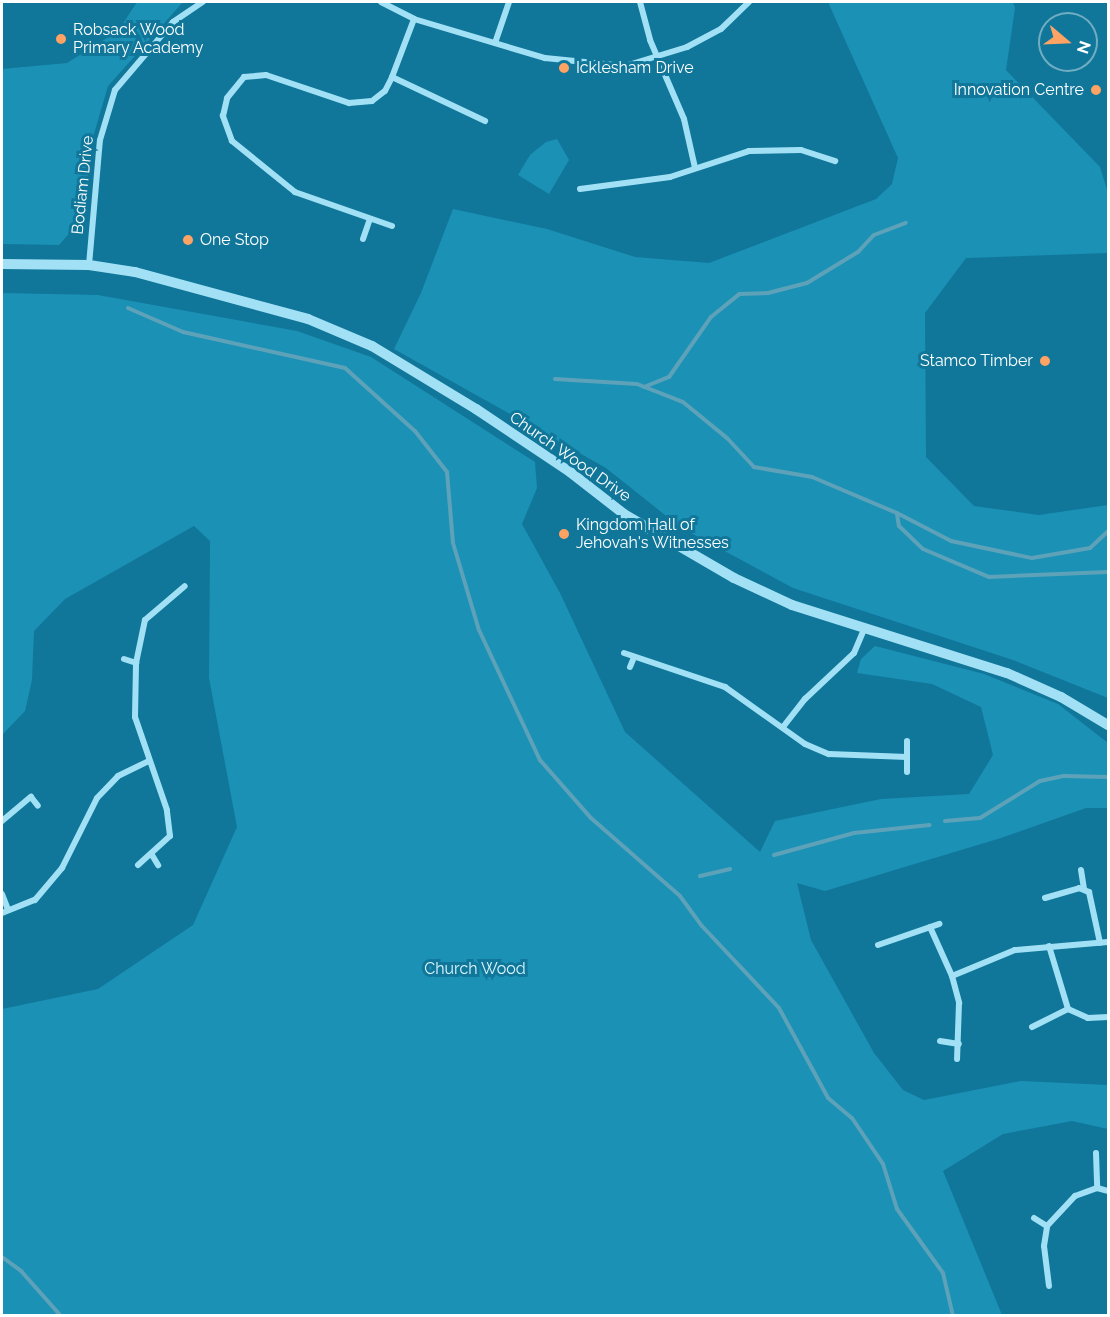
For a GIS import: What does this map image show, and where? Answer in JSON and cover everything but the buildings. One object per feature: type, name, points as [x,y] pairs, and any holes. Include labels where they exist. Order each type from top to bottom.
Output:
[{"type":"street","name":"Bodiam Drive","points":[[89,266],[99,140],[116,90],[172,22],[202,2]]},
{"type":"street","points":[[381,2],[414,19],[545,58],[593,65],[625,66],[687,47],[721,29],[749,2]]},
{"type":"street","points":[[495,43],[510,2]]},
{"type":"street","points":[[640,2],[657,56],[684,119],[695,168]]},
{"type":"street","points":[[392,226],[295,192],[232,141],[223,116],[227,98],[244,77],[266,75],[349,103],[372,101],[386,90],[393,77],[414,19]]},
{"type":"street","points":[[393,77],[485,121]]},
{"type":"street","points":[[580,189],[670,177],[749,151],[801,150],[834,161]]},
{"type":"street","points":[[363,239],[370,219]]},
{"type":"street","name":"Church Wood Drive","points":[[2,264],[89,266],[135,272],[308,319],[372,346],[485,415],[671,544],[792,605],[864,630],[1007,673],[1061,697],[1108,725]]},
{"type":"street","points":[[138,865],[152,855],[170,836],[167,810],[135,717],[136,663],[145,620],[184,586]]},
{"type":"street","points":[[783,727],[804,699],[854,653],[864,630]]},
{"type":"street","points":[[624,652],[725,687],[805,744],[829,754],[907,757]]},
{"type":"street","points":[[630,667],[634,657]]},
{"type":"street","points":[[124,659],[136,663]]},
{"type":"street","points":[[907,741],[907,772]]},
{"type":"street","points":[[2,913],[35,900],[62,868],[96,798],[118,776],[150,761]]},
{"type":"street","points":[[2,821],[31,797],[38,806]]},
{"type":"street","points":[[152,855],[158,865]]},
{"type":"street","points":[[1081,870],[1084,889],[1093,902],[1100,943]]},
{"type":"street","points":[[1045,898],[1084,889]]},
{"type":"street","points":[[2,894],[9,910]]},
{"type":"street","points":[[878,945],[939,924]]},
{"type":"street","points":[[930,927],[952,976],[961,1022],[957,1059]]},
{"type":"street","points":[[952,976],[1015,950],[1108,942]]},
{"type":"street","points":[[1049,946],[1068,1009]]},
{"type":"street","points":[[1032,1027],[1068,1009],[1088,1017],[1108,1017]]},
{"type":"street","points":[[940,1041],[959,1044]]},
{"type":"street","points":[[1096,1153],[1097,1188]]},
{"type":"street","points":[[1049,1286],[1044,1246],[1047,1226],[1076,1196],[1097,1188],[1108,1191]]},
{"type":"street","points":[[1034,1218],[1047,1226]]},
{"type":"green space","points":[[137,2],[183,2],[108,86],[91,144],[86,196],[75,227],[59,245],[2,244],[2,69],[67,63],[118,31]]},
{"type":"green space","points":[[828,2],[1013,2],[1015,8],[1006,70],[1100,167],[1108,193],[1108,253],[966,258],[925,313],[926,457],[974,506],[1039,515],[1108,505],[1108,698],[1013,660],[793,588],[680,527],[606,468],[394,349],[421,293],[453,209],[547,229],[635,257],[709,263],[876,199],[892,184],[898,158]]},
{"type":"green space","points":[[557,139],[569,160],[549,194],[518,175],[530,155],[546,142]]},
{"type":"green space","name":"Church Wood","points":[[2,293],[98,295],[297,331],[371,357],[535,462],[537,488],[522,524],[560,593],[625,732],[760,852],[775,821],[881,799],[969,794],[993,755],[981,707],[932,684],[857,673],[861,659],[875,646],[984,674],[1058,704],[1108,743],[1108,808],[1086,808],[1001,838],[825,891],[797,883],[811,940],[874,1053],[903,1090],[924,1100],[1021,1081],[1108,1085],[1108,1129],[1072,1121],[1003,1134],[943,1171],[1002,1315],[2,1315],[2,1009],[98,989],[193,925],[237,827],[209,678],[210,541],[194,526],[65,599],[34,631],[32,680],[25,711],[2,735]]},
{"type":"waterway","points":[[644,387],[669,377],[711,317],[739,294],[768,293],[807,283],[858,252],[874,235],[906,223]]},
{"type":"waterway","points":[[128,308],[183,332],[345,368],[415,431],[447,472],[453,543],[479,630],[540,760],[591,818],[680,896],[702,926],[779,1008],[828,1098],[852,1118],[883,1164],[897,1209],[943,1273],[953,1316]]},
{"type":"waterway","points":[[555,379],[637,384],[683,402],[727,438],[754,467],[812,477],[897,513],[951,541],[1032,558],[1090,548],[1108,531]]},
{"type":"waterway","points":[[897,514],[899,526],[923,549],[989,577],[1108,572]]},
{"type":"waterway","points":[[945,821],[980,818],[1040,781],[1064,776],[1108,777]]},
{"type":"waterway","points":[[774,855],[854,833],[930,825]]},
{"type":"waterway","points":[[700,876],[730,869]]},
{"type":"waterway","points":[[2,1257],[21,1271],[61,1316]]},
{"type":"place","name":"Robsack Wood Primary Academy","points":[[61,39]]},
{"type":"place","name":"Icklesham Drive","points":[[564,68]]},
{"type":"place","name":"Innovation Centre","points":[[1096,90]]},
{"type":"place","name":"One Stop","points":[[188,240]]},
{"type":"place","name":"Stamco Timber","points":[[1045,361]]},
{"type":"place","name":"Kingdom Hall of Jehovah's Witnesses","points":[[564,534]]}]
